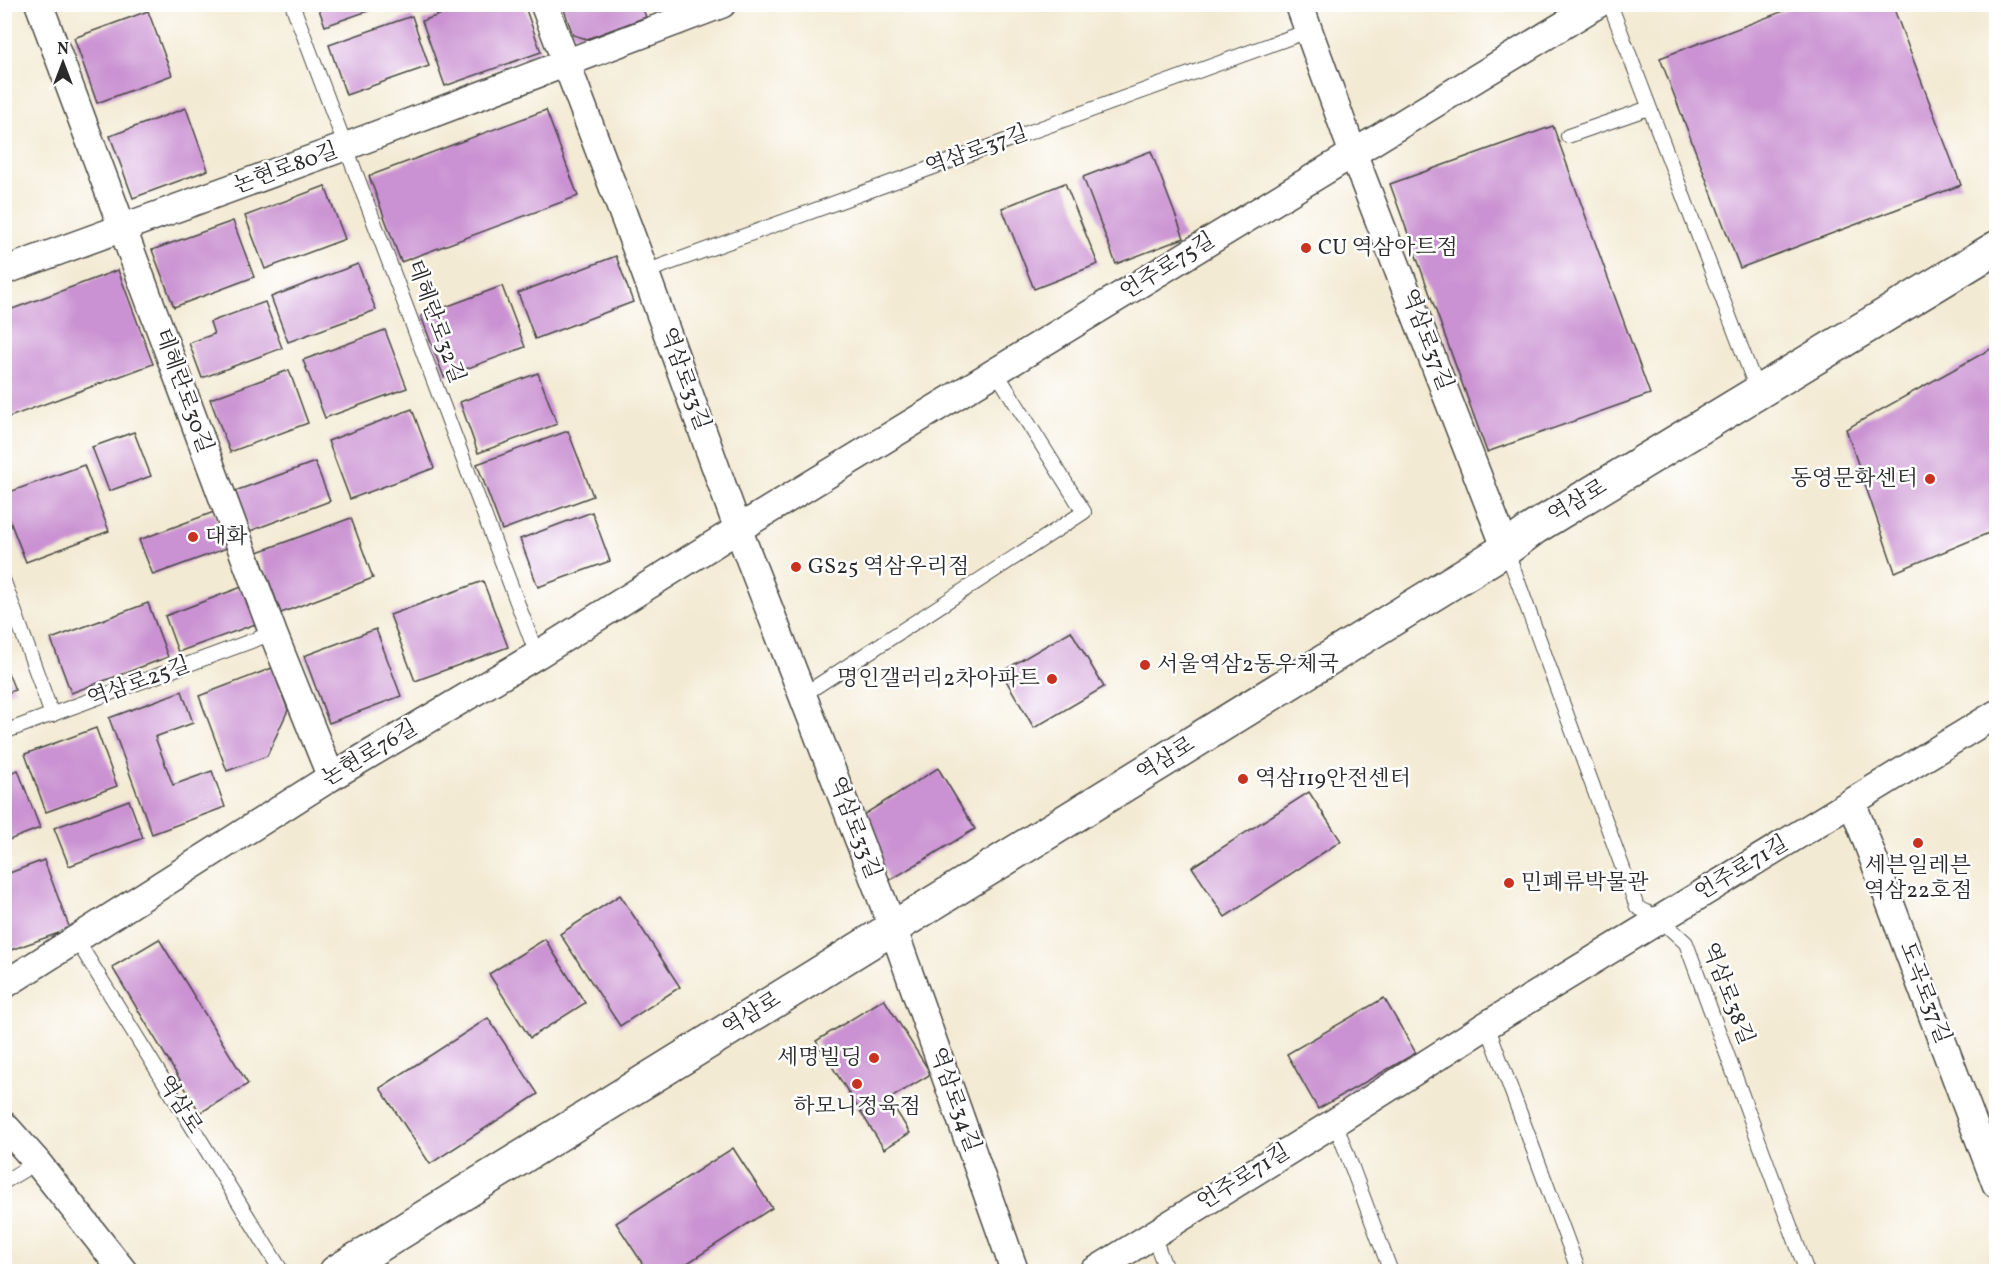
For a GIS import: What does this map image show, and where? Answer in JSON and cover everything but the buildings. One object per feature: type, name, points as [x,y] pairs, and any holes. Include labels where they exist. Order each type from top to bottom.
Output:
[{"type":"main road","name":"역삼로","points":[[336,1272],[1506,549],[1534,528],[1996,248]]},
{"type":"street","name":"테헤란로30길","points":[[39,4],[273,633],[331,777]]},
{"type":"street","name":"역삼로33길","points":[[544,4],[645,272],[738,529],[893,928]]},
{"type":"street","name":"논현로80길","points":[[4,271],[346,146],[722,4]]},
{"type":"street","name":"역삼로37길","points":[[1299,4],[1353,153],[1506,549]]},
{"type":"street","name":"언주로75길","points":[[738,529],[1598,4]]},
{"type":"street","name":"논현로76길","points":[[4,985],[331,777],[537,655],[738,529]]},
{"type":"street","name":"언주로71길","points":[[1094,1272],[1487,1025],[1996,714]]},
{"type":"street","name":"도곡로37길","points":[[1852,802],[1996,1184]]},
{"type":"street","name":"역삼로34길","points":[[893,928],[1015,1272]]},
{"type":"street","points":[[4,1125],[37,1162],[124,1272]]},
{"type":"lane","name":"테헤란로32길","points":[[292,4],[537,655]]},
{"type":"lane","points":[[1610,4],[1758,393]]},
{"type":"lane","name":"역삼로37길","points":[[645,272],[1308,31]]},
{"type":"lane","points":[[1568,136],[1649,108]]},
{"type":"lane","points":[[803,695],[1084,512],[996,372]]},
{"type":"lane","name":"역삼로38길","points":[[1506,549],[1637,906],[1660,919],[1686,943],[1807,1272]]},
{"type":"lane","points":[[4,582],[52,715]]},
{"type":"lane","name":"역삼로25길","points":[[4,732],[273,633]]},
{"type":"lane","name":"역삼로","points":[[76,939],[282,1272]]},
{"type":"lane","points":[[1487,1025],[1579,1272]]},
{"type":"lane","points":[[1335,1122],[1391,1272]]},
{"type":"lane","points":[[4,1182],[37,1162]]},
{"type":"lane","points":[[1154,1234],[1167,1272]]},
{"type":"place","name":"CU 역삼아트점","points":[[1306,248]]},
{"type":"place","name":"동영문화센터","points":[[1930,479]]},
{"type":"place","name":"대화","points":[[193,537]]},
{"type":"place","name":"GS25 역삼우리점","points":[[796,567]]},
{"type":"place","name":"서울역삼2동우체국","points":[[1145,665]]},
{"type":"place","name":"명인갤러리2차아파트","points":[[1052,679]]},
{"type":"place","name":"역삼119안전센터","points":[[1243,779]]},
{"type":"place","name":"세븐일레븐 역삼22호점","points":[[1918,843]]},
{"type":"place","name":"민폐류박물관","points":[[1509,883]]},
{"type":"place","name":"세명빌딩","points":[[874,1058]]},
{"type":"place","name":"하모니정육점","points":[[857,1084]]}]
